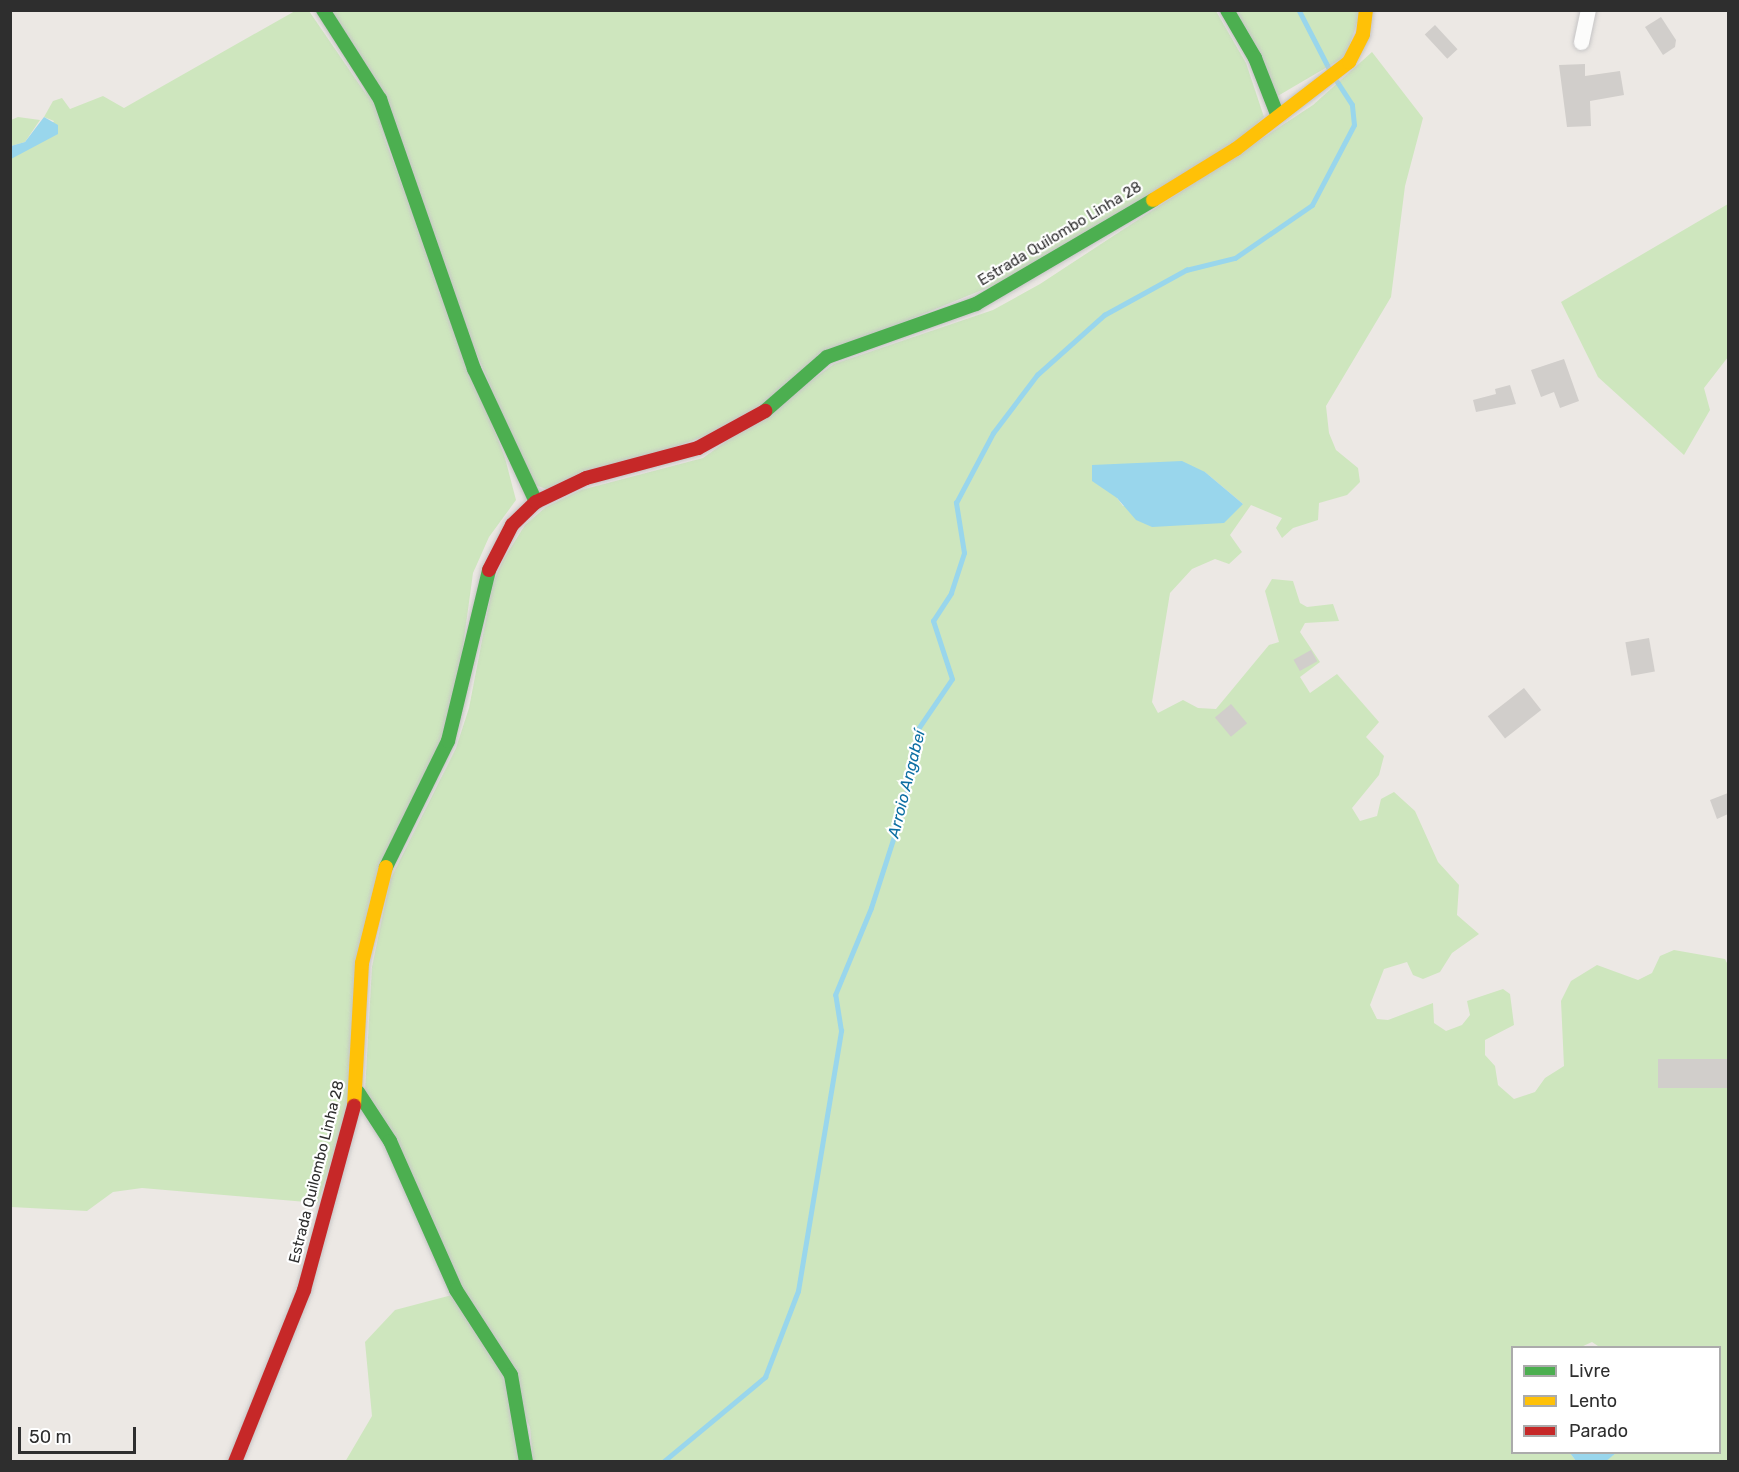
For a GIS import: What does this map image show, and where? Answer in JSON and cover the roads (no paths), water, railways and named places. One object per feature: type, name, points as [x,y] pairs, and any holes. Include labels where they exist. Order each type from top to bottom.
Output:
[{"type":"street","points":[[323,10],[380,99],[474,369],[536,502]]},
{"type":"street","points":[[1227,10],[1256,58],[1277,114]]},
{"type":"street","name":"Estrada Quilombo Linha 28","points":[[235,1461],[304,1290],[357,1092],[362,963],[383,873],[448,741],[492,558],[512,525],[536,502],[619,466],[698,448],[726,436],[759,416],[828,357],[976,304],[1023,279],[1236,149],[1277,114],[1314,91],[1349,62],[1364,34],[1366,10]]},
{"type":"street","points":[[1581,42],[1588,10]]},
{"type":"street","points":[[357,1092],[390,1141],[456,1290],[512,1376],[526,1461]]},
{"type":"water","points":[[44,117],[58,125],[58,134],[11,159],[11,146],[25,142]]},
{"type":"water","points":[[1182,461],[1205,472],[1243,504],[1224,523],[1152,527],[1136,520],[1117,498],[1092,481],[1092,465]]},
{"type":"water","points":[[1571,1454],[1615,1454],[1605,1462],[1576,1461]]},
{"type":"waterway","name":"Arroio Angabeí","points":[[1299,10],[1330,70]]},
{"type":"waterway","name":"Arroio Angabeí","points":[[663,1462],[765,1377],[798,1291],[841,1031],[835,995],[871,908],[905,802],[918,729],[952,679],[933,621],[951,593],[964,553],[956,503],[993,433],[1037,375],[1104,315],[1186,270],[1235,258],[1312,205],[1354,125],[1352,105],[1336,80]]}]
